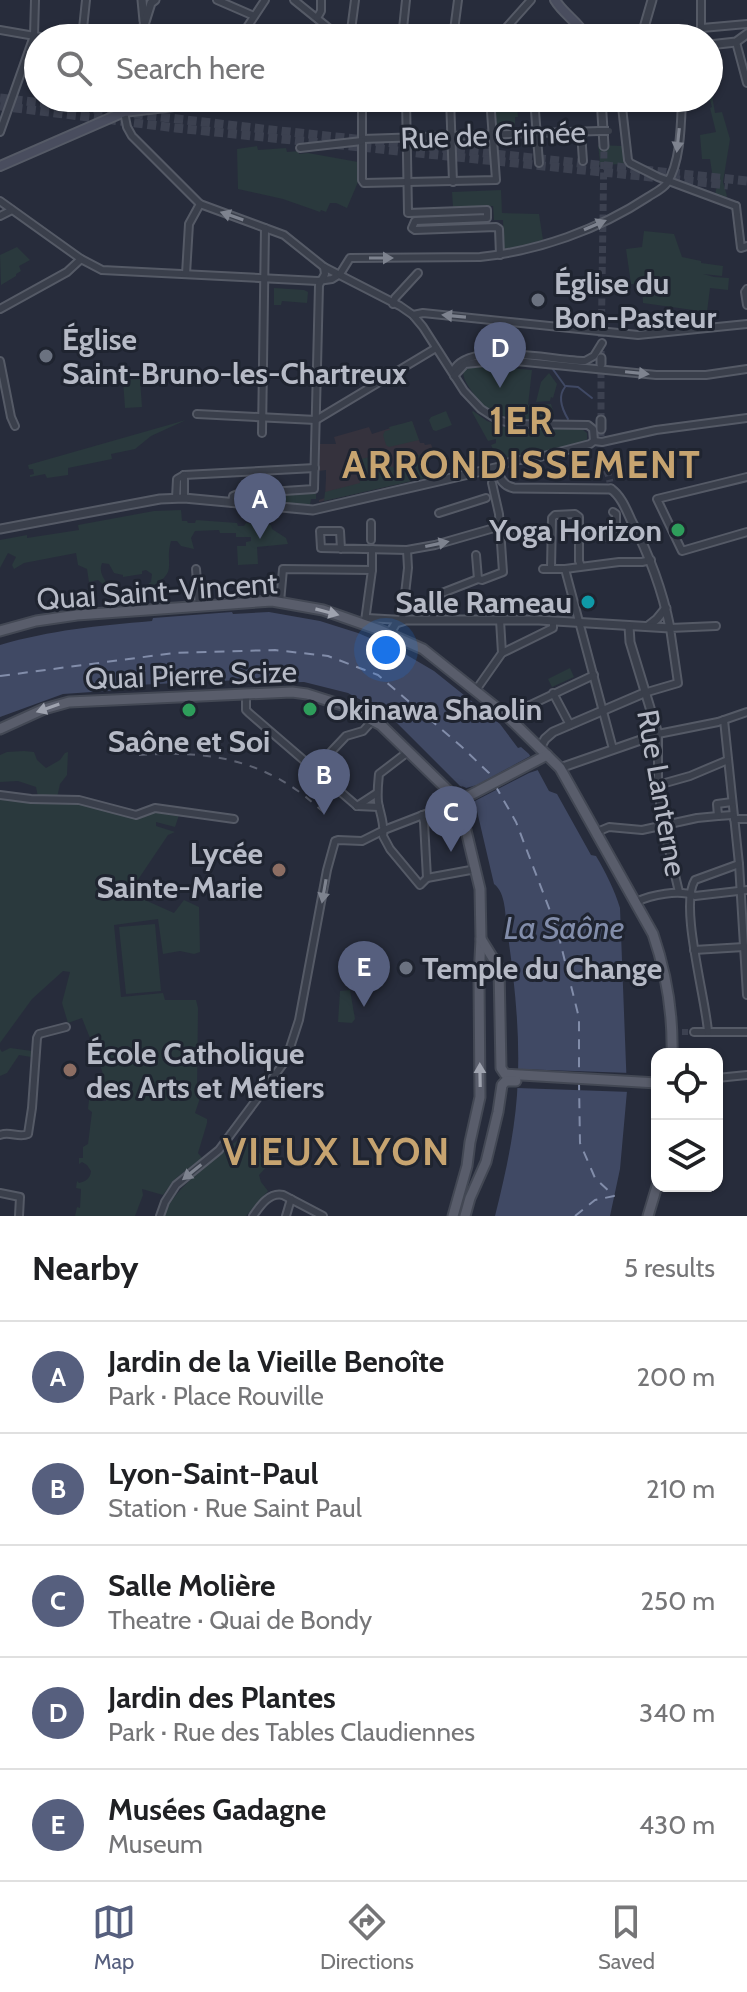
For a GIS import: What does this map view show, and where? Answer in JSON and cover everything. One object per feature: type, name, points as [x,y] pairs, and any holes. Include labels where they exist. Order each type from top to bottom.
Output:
[{"type":"main road","points":[[555,0],[578,24]]},
{"type":"main road","points":[[0,166],[124,112]]},
{"type":"main road","name":"Quai Saint-Vincent","points":[[0,631],[36,621],[77,615],[272,601],[365,621],[423,649],[507,716],[542,755],[560,768],[653,934],[676,1032],[673,1048]]},
{"type":"main road","name":"Quai Pierre Scize","points":[[0,729],[44,709],[69,702],[300,692],[345,706],[377,722],[463,799]]},
{"type":"main road","points":[[453,1216],[467,1166],[480,1097],[480,889],[463,799],[542,755]]},
{"type":"main road","points":[[481,939],[499,968],[502,1071],[518,1079]]},
{"type":"main road","points":[[465,1216],[486,1162],[502,1085],[506,1081],[651,1083]]},
{"type":"main road","points":[[648,1216],[655,1192]]},
{"type":"street","points":[[34,24],[35,0]]},
{"type":"street","points":[[83,24],[86,0]]},
{"type":"street","points":[[217,0],[254,16]]},
{"type":"street","points":[[249,24],[265,0]]},
{"type":"street","points":[[294,0],[324,24]]},
{"type":"street","points":[[317,18],[321,0]]},
{"type":"street","points":[[352,24],[355,0]]},
{"type":"street","points":[[403,24],[406,0]]},
{"type":"street","points":[[455,24],[458,0]]},
{"type":"street","points":[[510,24],[531,0]]},
{"type":"street","points":[[646,24],[652,0]]},
{"type":"street","points":[[701,0],[702,24]]},
{"type":"street","points":[[144,24],[148,2]]},
{"type":"street","points":[[723,26],[747,24]]},
{"type":"street","points":[[0,30],[24,34]]},
{"type":"street","points":[[723,43],[736,42],[747,34]]},
{"type":"street","points":[[736,42],[747,83]]},
{"type":"street","points":[[0,132],[24,64]]},
{"type":"street","points":[[0,108],[11,104]]},
{"type":"street","points":[[124,112],[132,136],[200,204],[284,235],[324,267],[413,315],[464,391],[481,409],[498,420],[514,424],[588,425],[593,429],[594,441]]},
{"type":"street","points":[[362,112],[364,182],[407,183],[496,180],[491,112]]},
{"type":"street","points":[[406,112],[408,213],[487,210],[487,218],[414,221],[412,228],[496,227],[499,229],[500,255]]},
{"type":"street","points":[[450,112],[453,182]]},
{"type":"street","points":[[535,112],[539,163]]},
{"type":"street","points":[[602,112],[604,146]]},
{"type":"street","points":[[622,112],[630,163],[736,206],[747,203]]},
{"type":"street","points":[[343,276],[350,258],[500,255],[557,241],[622,213],[669,181],[676,161],[681,112]]},
{"type":"street","name":"Rue de Crimée","points":[[300,148],[407,137],[624,130]]},
{"type":"street","points":[[581,132],[583,161]]},
{"type":"street","points":[[0,201],[81,259],[102,270],[321,281],[343,276]]},
{"type":"street","points":[[186,274],[189,224],[200,204]]},
{"type":"street","points":[[736,206],[744,247]]},
{"type":"street","points":[[0,216],[12,210]]},
{"type":"street","points":[[262,433],[265,228]]},
{"type":"street","points":[[0,309],[59,277],[81,259]]},
{"type":"street","points":[[232,503],[233,496],[238,494],[312,490],[314,487],[319,283],[325,274],[324,267]]},
{"type":"street","points":[[393,304],[418,273]]},
{"type":"street","points":[[747,289],[747,305]]},
{"type":"street","points":[[413,315],[423,313],[645,334],[747,324]]},
{"type":"street","points":[[551,326],[552,314]]},
{"type":"street","points":[[454,376],[458,363],[469,356],[520,354],[582,361],[592,358],[604,340],[615,333]]},
{"type":"street","points":[[197,414],[316,420],[436,348]]},
{"type":"street","points":[[454,376],[465,364],[505,360],[656,375],[706,375],[747,369]]},
{"type":"street","points":[[0,361],[4,400],[15,426]]},
{"type":"street","points":[[0,529],[161,499],[313,510],[495,468],[594,441],[747,418]]},
{"type":"street","points":[[601,420],[601,429]]},
{"type":"street","points":[[180,498],[177,479],[184,475],[315,468]]},
{"type":"street","points":[[495,468],[503,483],[514,488],[610,486],[623,504],[651,560],[670,628],[678,683],[644,693],[547,737],[542,755]]},
{"type":"street","points":[[747,477],[657,499],[682,551],[747,532]]},
{"type":"street","points":[[432,620],[437,595],[503,572],[500,529],[491,496],[492,483]]},
{"type":"street","points":[[439,513],[491,496]]},
{"type":"street","points":[[579,536],[611,537],[616,533],[616,514],[613,512]]},
{"type":"street","points":[[581,566],[578,515],[553,515],[547,568],[565,569],[651,560]]},
{"type":"street","points":[[371,523],[371,540]]},
{"type":"street","points":[[341,549],[340,531],[321,531],[321,548],[341,549],[407,550],[494,528],[515,532]]},
{"type":"street","points":[[365,621],[372,549]]},
{"type":"street","points":[[402,620],[407,550]]},
{"type":"street","points":[[476,555],[478,579]]},
{"type":"street","points":[[196,569],[199,607]]},
{"type":"street","points":[[280,602],[283,569],[372,570]]},
{"type":"street","points":[[565,569],[613,749]]},
{"type":"street","points":[[646,627],[666,608]]},
{"type":"street","points":[[390,633],[402,620],[500,620],[670,628],[716,626]]},
{"type":"street","name":"Quai Saint-Vincent","points":[[365,621],[402,620]]},
{"type":"street","points":[[500,620],[502,653]]},
{"type":"street","points":[[476,690],[502,653],[553,628],[553,622]]},
{"type":"street","name":"Rue Lanterne","points":[[629,626],[629,638],[658,734],[658,785],[663,825],[679,892]]},
{"type":"street","points":[[507,716],[594,675]]},
{"type":"street","points":[[553,693],[570,725]]},
{"type":"street","points":[[246,695],[246,710],[314,770],[357,806],[379,807]]},
{"type":"street","points":[[560,768],[658,734],[747,712]]},
{"type":"street","points":[[724,720],[744,890],[747,995]]},
{"type":"street","points":[[314,770],[346,736],[363,731],[377,722]]},
{"type":"street","points":[[409,751],[379,774],[377,793],[381,831],[387,844],[420,885],[427,878],[476,869]]},
{"type":"street","points":[[658,785],[728,760]]},
{"type":"street","points":[[357,806],[377,793]]},
{"type":"street","points":[[0,795],[79,800],[136,815],[155,808],[234,819]]},
{"type":"street","points":[[160,1216],[176,1185],[219,1150],[286,1060],[302,1007],[335,841],[362,841],[463,799]]},
{"type":"street","points":[[718,816],[717,804],[732,802]]},
{"type":"street","points":[[422,815],[427,878]]},
{"type":"street","points":[[597,832],[609,827],[642,830],[718,816],[747,819]]},
{"type":"street","points":[[708,1032],[694,950],[690,893],[695,880],[739,864]]},
{"type":"street","points":[[636,902],[679,892],[695,896],[744,890]]},
{"type":"street","points":[[694,950],[744,947]]},
{"type":"street","points":[[0,1135],[28,1134],[37,1038],[39,1034],[66,1027]]},
{"type":"street","points":[[694,1032],[747,1032]]},
{"type":"street","points":[[723,1077],[747,1075]]},
{"type":"street","points":[[0,1193],[18,1196],[21,1201],[19,1216]]},
{"type":"street","points":[[253,1216],[277,1193],[323,1216]]},
{"type":"street","points":[[286,1216],[291,1199]]},
{"type":"shaded area","points":[[496,112],[517,112],[515,129],[500,130]]},
{"type":"shaded area","points":[[711,112],[722,112],[730,139],[723,182],[726,198],[715,194],[717,186],[714,186],[710,159],[702,159],[700,135],[716,132]]},
{"type":"shaded area","points":[[598,145],[622,146],[624,164],[598,165]]},
{"type":"shaded area","points":[[257,146],[258,150],[286,148],[287,152],[299,151],[299,154],[358,162],[358,182],[347,208],[330,203],[326,212],[320,212],[283,199],[238,189],[237,149]]},
{"type":"shaded area","points":[[501,190],[502,213],[539,214],[543,240],[504,250],[503,220],[494,220],[493,206],[453,207],[452,192]]},
{"type":"shaded area","points":[[644,231],[674,234],[682,257],[723,266],[722,276],[703,274],[729,278],[728,290],[710,288],[707,312],[643,303],[642,285],[631,284],[626,249],[642,247]]},
{"type":"shaded area","points":[[17,247],[30,260],[19,266],[21,271],[16,276],[1,285],[0,255]]},
{"type":"shaded area","points":[[274,288],[304,290],[308,292],[307,303],[282,301],[281,305],[274,305]]},
{"type":"shaded area","points":[[506,363],[509,368],[532,370],[528,405],[551,404],[554,414],[542,420],[512,418],[495,413],[480,401],[466,382],[463,371],[467,367]]},
{"type":"shaded area","points":[[549,373],[557,384],[553,398],[536,402],[541,382]]},
{"type":"shaded area","points":[[140,379],[142,407],[125,408],[123,380]]},
{"type":"shaded area","points":[[446,411],[452,425],[433,430],[429,420],[431,417]]},
{"type":"shaded area","points":[[473,411],[487,421],[508,428],[582,429],[587,433],[587,439],[566,447],[532,455],[511,456],[500,461],[491,445],[496,443],[496,439],[488,441]]},
{"type":"shaded area","points":[[186,420],[151,436],[135,449],[111,454],[112,459],[68,468],[68,475],[30,477],[34,474],[28,465]]},
{"type":"shaded area","points":[[412,421],[420,443],[431,444],[433,450],[433,454],[424,458],[425,478],[319,502],[325,498],[326,477],[326,470],[319,471],[320,444],[336,444],[334,437],[369,427],[372,434]]},
{"type":"shaded area","points":[[412,421],[419,440],[389,447],[386,445],[383,435],[390,430],[389,427]]},
{"type":"shaded area","points":[[382,454],[383,467],[414,467],[415,456],[423,454],[425,478],[324,501],[325,492],[360,483],[361,459]]},
{"type":"shaded area","points":[[316,493],[316,499],[311,499],[310,505],[265,501],[265,496]]},
{"type":"shaded area","points":[[181,510],[182,521],[188,523],[195,523],[196,520],[237,523],[238,526],[246,523],[271,525],[286,538],[288,544],[257,547],[258,564],[238,565],[237,546],[246,546],[251,537],[236,537],[236,533],[220,533],[219,530],[195,531],[191,538],[194,549],[171,541],[168,572],[152,586],[148,584],[152,574],[146,570],[142,574],[123,577],[114,573],[109,564],[102,563],[103,577],[112,584],[105,586],[98,580],[89,582],[87,569],[78,565],[76,553],[24,563],[14,569],[12,565],[16,557],[8,553],[0,568],[0,540],[79,530],[78,525],[154,511]]},
{"type":"shaded area","points":[[570,668],[574,677],[552,687],[548,679]]},
{"type":"shaded area","points":[[34,752],[46,768],[68,752],[67,775],[60,784],[57,798],[38,797],[36,787],[18,781],[0,782],[0,755]]},
{"type":"shaded area","points":[[0,797],[74,801],[134,816],[154,810],[180,812],[175,827],[156,822],[156,826],[175,832],[168,835],[133,887],[136,896],[174,913],[184,900],[199,907],[200,952],[163,954],[158,919],[114,925],[121,997],[163,993],[165,1000],[196,1000],[197,1092],[201,1095],[195,1113],[207,1119],[207,1123],[198,1153],[202,1158],[175,1179],[163,1195],[142,1189],[143,1195],[135,1216],[75,1216],[77,1207],[80,1208],[81,1189],[76,1188],[77,1181],[86,1180],[91,1171],[82,1162],[79,1164],[79,1158],[83,1158],[83,1147],[88,1144],[92,1112],[88,1109],[89,1100],[106,1101],[106,1091],[82,1018],[68,1023],[62,1003],[70,972],[63,971],[32,999],[0,1043]]},
{"type":"shaded area","points":[[155,924],[161,991],[126,994],[119,927]]},
{"type":"shaded area","points":[[350,990],[355,1019],[352,1023],[338,1022],[340,991]]},
{"type":"shaded area","points":[[10,1048],[32,1051],[31,1057],[19,1055],[7,1073],[0,1076],[0,1049],[2,1052]]},
{"type":"shaded area","points":[[242,1136],[270,1163],[259,1175],[268,1191],[246,1216],[164,1216],[176,1194]]},
{"type":"water","name":"La Saône","points":[[269,612],[320,621],[400,651],[434,671],[500,724],[518,748],[529,754],[549,791],[557,794],[591,855],[596,856],[620,908],[627,1091],[620,1169],[610,1216],[495,1216],[511,1141],[518,1074],[516,1012],[504,905],[501,893],[494,884],[477,811],[466,788],[460,786],[389,715],[348,693],[304,682],[263,683],[262,679],[136,685],[135,689],[63,694],[0,717],[0,645],[56,632],[152,621],[153,618]]},
{"type":"pier","points":[[534,754],[541,769],[471,803],[462,786],[477,785]]},
{"type":"pier","points":[[518,1069],[630,1073],[631,1092],[517,1088]]},
{"type":"waterway","points":[[552,368],[565,386]]},
{"type":"waterway","points":[[566,386],[578,387],[592,398]]},
{"type":"waterway","points":[[565,387],[561,399],[568,419]]},
{"type":"ferry route","points":[[0,676],[174,653],[275,650],[328,656],[378,675],[462,747],[489,773],[492,780]]},
{"type":"ferry route","points":[[495,785],[516,822],[557,929],[579,1018],[579,1075]]},
{"type":"ferry route","points":[[575,1216],[595,1200],[614,1196],[595,1178],[580,1143],[579,1082]]},
{"type":"tunnel","points":[[0,98],[24,101]]},
{"type":"tunnel","points":[[0,106],[24,109]]},
{"type":"tunnel","points":[[48,112],[728,185]]},
{"type":"tunnel","points":[[119,112],[747,181]]},
{"type":"tunnel","points":[[601,358],[604,146]]},
{"type":"tunnel","points":[[601,366],[601,420]]},
{"type":"tunnel","points":[[601,429],[601,461],[610,482]]},
{"type":"tunnel","points":[[682,1032],[694,1032]]},
{"type":"railway","points":[[139,755],[202,755],[241,763],[279,779],[327,815]]},
{"type":"place","name":"Église du Bon-Pasteur","points":[[538,300]]},
{"type":"place","name":"Église Saint-Bruno-les-Chartreux","points":[[46,356]]},
{"type":"place","name":"Jardin des Plantes","points":[[500,388]]},
{"type":"place","name":"Yoga Horizon","points":[[678,530]]},
{"type":"place","name":"Jardin de la Vieille Benoîte","points":[[260,539]]},
{"type":"place","name":"Salle Rameau","points":[[588,602]]},
{"type":"place","name":"Okinawa Shaolin","points":[[310,709]]},
{"type":"place","name":"Saône et Soi","points":[[189,710]]},
{"type":"place","name":"Lyon-Saint-Paul","points":[[324,815]]},
{"type":"place","name":"Salle Molière","points":[[451,852]]},
{"type":"place","name":"Lycée Sainte-Marie","points":[[279,870]]},
{"type":"place","name":"Temple du Change","points":[[406,968]]},
{"type":"place","name":"Musées Gadagne","points":[[364,1007]]},
{"type":"place","name":"École Catholique des Arts et Métiers","points":[[70,1070]]},
{"type":"district","name":"1ER ARRONDISSEMENT","points":[[522,442]]},
{"type":"district","name":"VIEUX LYON","points":[[337,1151]]}]
